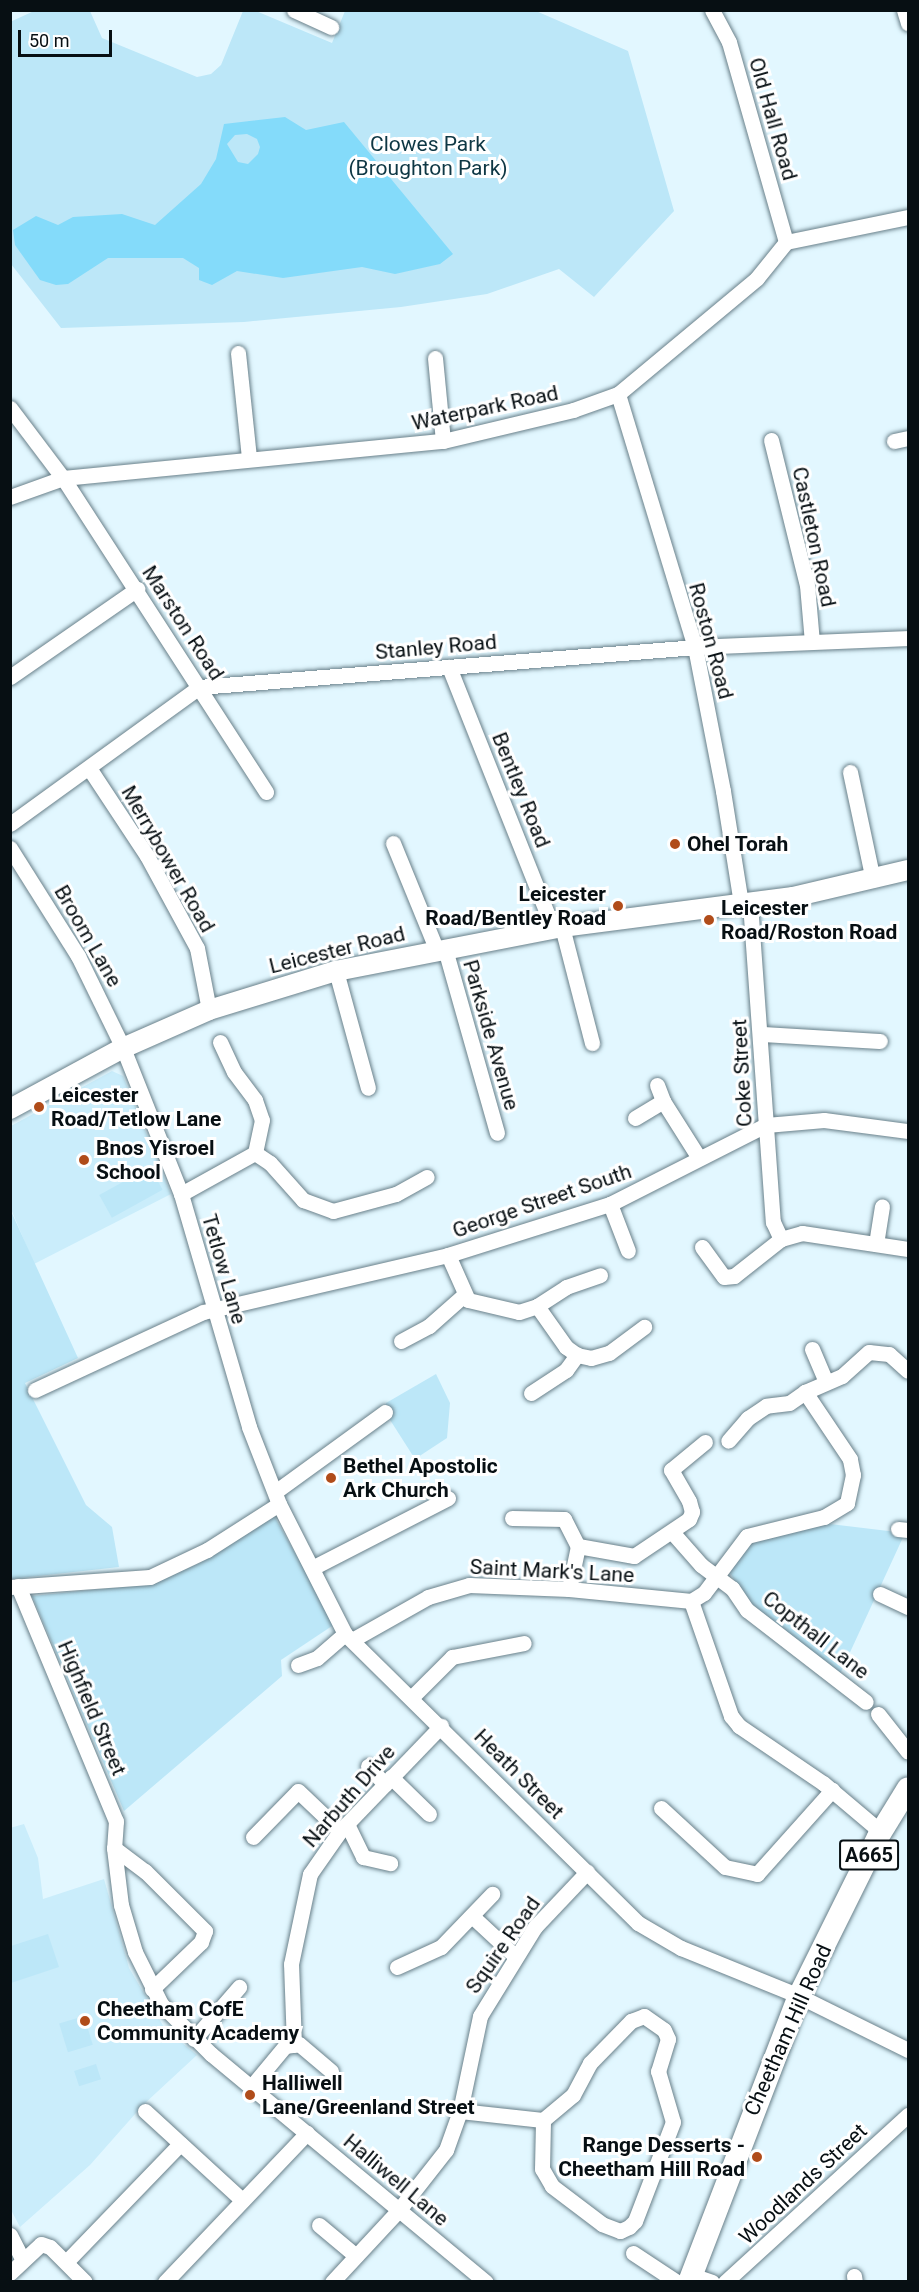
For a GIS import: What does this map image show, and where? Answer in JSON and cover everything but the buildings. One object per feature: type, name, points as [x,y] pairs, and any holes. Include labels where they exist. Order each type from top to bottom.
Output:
[{"type":"highway","name":"Cheetham Hill Road","points":[[686,2280],[799,1996],[881,1832],[909,1788]]},
{"type":"main road","name":"Leicester Road","points":[[10,1109],[123,1048],[209,1010],[336,971],[558,928],[745,903],[873,880],[909,870]]},
{"type":"street","points":[[294,10],[331,27]]},
{"type":"street","name":"Old Hall Road","points":[[712,10],[729,42],[786,242]]},
{"type":"street","points":[[904,10],[909,23]]},
{"type":"street","points":[[786,242],[909,217]]},
{"type":"street","name":"Waterpark Road","points":[[10,497],[63,478],[249,457],[360,452],[442,441],[573,410],[618,394],[757,278],[786,242]]},
{"type":"street","points":[[238,353],[249,457]]},
{"type":"street","points":[[435,357],[442,441]]},
{"type":"street","name":"Roston Road","points":[[618,394],[695,647],[745,903]]},
{"type":"street","name":"Marston Road","points":[[10,408],[63,478],[266,792]]},
{"type":"street","name":"Castleton Road","points":[[771,440],[807,585],[812,642]]},
{"type":"street","points":[[10,677],[136,589]]},
{"type":"street","name":"Stanley Road","points":[[200,687],[695,647],[909,638]]},
{"type":"street","name":"Bentley Road","points":[[449,667],[558,928],[592,1043]]},
{"type":"street","points":[[10,824],[200,687]]},
{"type":"street","name":"Merrybower Road","points":[[89,768],[147,856],[197,948],[209,1010]]},
{"type":"street","points":[[850,772],[873,880]]},
{"type":"street","name":"Parkside Avenue","points":[[393,843],[441,950],[497,1133]]},
{"type":"street","name":"Broom Lane","points":[[10,848],[78,956],[123,1048]]},
{"type":"street","name":"Coke Street","points":[[745,903],[762,1034],[773,1222],[781,1239]]},
{"type":"street","points":[[336,971],[368,1088]]},
{"type":"street","points":[[762,1034],[880,1041]]},
{"type":"street","points":[[181,1194],[255,1153],[262,1120],[255,1100],[234,1072],[220,1042]]},
{"type":"street","name":"Tetlow Lane","points":[[123,1048],[181,1194],[249,1427],[277,1498]]},
{"type":"street","points":[[657,1085],[663,1101],[699,1158]]},
{"type":"street","points":[[635,1118],[663,1101]]},
{"type":"street","name":"George Street South","points":[[35,1390],[214,1309],[448,1255],[610,1204],[766,1125],[824,1120],[909,1131]]},
{"type":"street","points":[[255,1153],[270,1163],[303,1200],[333,1211],[396,1194],[428,1177]]},
{"type":"street","points":[[610,1204],[628,1251]]},
{"type":"street","points":[[876,1244],[882,1206]]},
{"type":"street","points":[[702,1247],[724,1277],[734,1276],[781,1239],[802,1233],[909,1249]]},
{"type":"street","points":[[448,1255],[463,1296],[475,1303],[519,1312],[537,1306],[566,1287],[600,1275]]},
{"type":"street","points":[[401,1341],[429,1326],[463,1296]]},
{"type":"street","points":[[537,1306],[566,1347],[577,1355],[591,1358],[609,1353],[644,1328]]},
{"type":"street","points":[[812,1348],[826,1382]]},
{"type":"street","points":[[728,1441],[748,1418],[766,1406],[789,1403],[805,1392],[842,1376],[865,1354],[876,1351],[889,1354],[909,1371]]},
{"type":"street","points":[[531,1393],[566,1370],[577,1355]]},
{"type":"street","points":[[805,1392],[852,1466],[847,1503],[824,1517],[754,1532],[739,1544],[704,1593],[691,1601],[731,1716],[755,1738],[832,1790],[881,1832]]},
{"type":"street","points":[[14,1587],[150,1577],[207,1550],[385,1412]]},
{"type":"street","points":[[578,1546],[634,1557],[672,1532],[692,1512],[671,1470],[705,1442]]},
{"type":"street","name":"Heath Street","points":[[277,1498],[348,1637],[412,1697],[587,1872],[656,1936],[799,1996],[909,2050]]},
{"type":"street","points":[[312,1568],[448,1498]]},
{"type":"street","points":[[512,1518],[566,1513],[578,1546],[569,1589]]},
{"type":"street","name":"Copthall Lane","points":[[672,1532],[732,1588],[747,1610],[866,1702]]},
{"type":"street","name":"Saint Mark's Lane","points":[[298,1665],[317,1658],[348,1637],[428,1596],[469,1585],[569,1589],[691,1601]]},
{"type":"street","name":"Highfield Street","points":[[14,1587],[116,1821],[114,1848]]},
{"type":"street","points":[[880,1594],[909,1607]]},
{"type":"street","points":[[412,1697],[452,1657],[524,1643]]},
{"type":"street","points":[[878,1714],[909,1752]]},
{"type":"street","name":"Narbuth Drive","points":[[294,2045],[291,1964],[310,1874],[343,1827],[441,1726]]},
{"type":"street","points":[[368,1766],[429,1814]]},
{"type":"street","points":[[661,1808],[725,1867],[757,1874],[832,1790]]},
{"type":"street","points":[[253,1838],[298,1791],[343,1827],[363,1857],[390,1863]]},
{"type":"street","points":[[114,1848],[145,1871],[205,1931],[201,1942],[152,1989]]},
{"type":"street","name":"Halliwell Lane","points":[[114,1848],[121,1905],[152,1989],[194,2039],[486,2282]]},
{"type":"street","name":"Squire Road","points":[[332,2282],[398,2211],[447,2150],[460,2110],[480,2016],[515,1956],[542,1918],[587,1872]]},
{"type":"street","points":[[397,1967],[441,1947],[492,1894]]},
{"type":"street","points":[[472,1917],[515,1956]]},
{"type":"street","points":[[194,2039],[239,1987]]},
{"type":"street","points":[[460,2110],[543,2120],[573,2095],[590,2063],[631,2021],[644,2016],[664,2030],[668,2038],[658,2071],[673,2122],[635,2221],[629,2227],[620,2231],[603,2224],[552,2186],[542,2169],[543,2120]]},
{"type":"street","points":[[251,2087],[285,2046],[299,2044],[331,2071]]},
{"type":"street","points":[[145,2111],[242,2200]]},
{"type":"street","name":"Woodlands Street","points":[[725,2282],[909,2115]]},
{"type":"street","points":[[165,2282],[307,2133]]},
{"type":"street","points":[[67,2261],[180,2144]]},
{"type":"street","points":[[319,2224],[356,2256]]},
{"type":"street","points":[[10,2235],[23,2260]]},
{"type":"street","points":[[10,2273],[41,2244],[67,2261],[85,2282]]},
{"type":"street","points":[[633,2253],[686,2280],[712,2282]]},
{"type":"shaded area","name":"Bnos Yisroel School","points":[[112,1071],[123,1076],[171,1194],[34,1264],[11,1209],[11,1126]]},
{"type":"shaded area","name":"Cheetham CofE Community Academy","points":[[24,1824],[38,1858],[43,1899],[104,1879],[129,1968],[165,2029],[197,2055],[143,2105],[90,2165],[20,2227],[10,2208],[10,1828]]},
{"type":"green space","name":"Clowes Park (Broughton Park)","points":[[34,11],[90,11],[102,38],[197,77],[211,74],[221,65],[243,11],[256,11],[332,43],[345,11],[536,11],[628,51],[674,211],[594,297],[559,269],[487,294],[401,307],[244,322],[61,328],[11,264],[10,22]]},
{"type":"green space","points":[[150,1167],[163,1190],[112,1218],[99,1195]]},
{"type":"green space","points":[[10,1209],[78,1358],[25,1383],[86,1505],[112,1527],[119,1567],[11,1579]]},
{"type":"green space","points":[[436,1374],[450,1403],[447,1438],[415,1459],[385,1412],[386,1403]]},
{"type":"green space","points":[[273,1514],[335,1624],[281,1660],[282,1676],[124,1811],[32,1596],[151,1584],[200,1563]]},
{"type":"green space","points":[[830,1524],[905,1533],[840,1674],[751,1606],[730,1573],[736,1555],[755,1540]]},
{"type":"green space","points":[[48,1934],[59,1967],[11,1983],[11,1946]]},
{"type":"green space","points":[[84,2016],[93,2045],[68,2052],[59,2024]]},
{"type":"green space","points":[[96,2064],[101,2079],[79,2086],[74,2071]]},
{"type":"water","points":[[285,117],[306,130],[344,122],[453,254],[440,264],[395,274],[362,267],[283,278],[237,271],[212,285],[199,280],[199,268],[183,258],[108,258],[68,284],[56,285],[40,280],[15,245],[13,230],[36,216],[58,225],[73,217],[122,214],[155,225],[201,184],[216,159],[224,124]],"holes":[[[247,134],[257,139],[260,147],[258,154],[248,164],[238,162],[227,144],[235,135]]]},
{"type":"place","name":"Ohel Torah","points":[[675,844]]},
{"type":"place","name":"Leicester Road/Bentley Road","points":[[618,906]]},
{"type":"place","name":"Leicester Road/Roston Road","points":[[709,920]]},
{"type":"place","name":"Leicester Road/Tetlow Lane","points":[[39,1107]]},
{"type":"place","name":"Bnos Yisroel School","points":[[84,1160]]},
{"type":"place","name":"Bethel Apostolic Ark Church","points":[[331,1478]]},
{"type":"place","name":"Cheetham CofE Community Academy","points":[[85,2021]]},
{"type":"place","name":"Halliwell Lane/Greenland Street","points":[[250,2095]]},
{"type":"place","name":"Range Desserts - Cheetham Hill Road","points":[[757,2157]]}]
